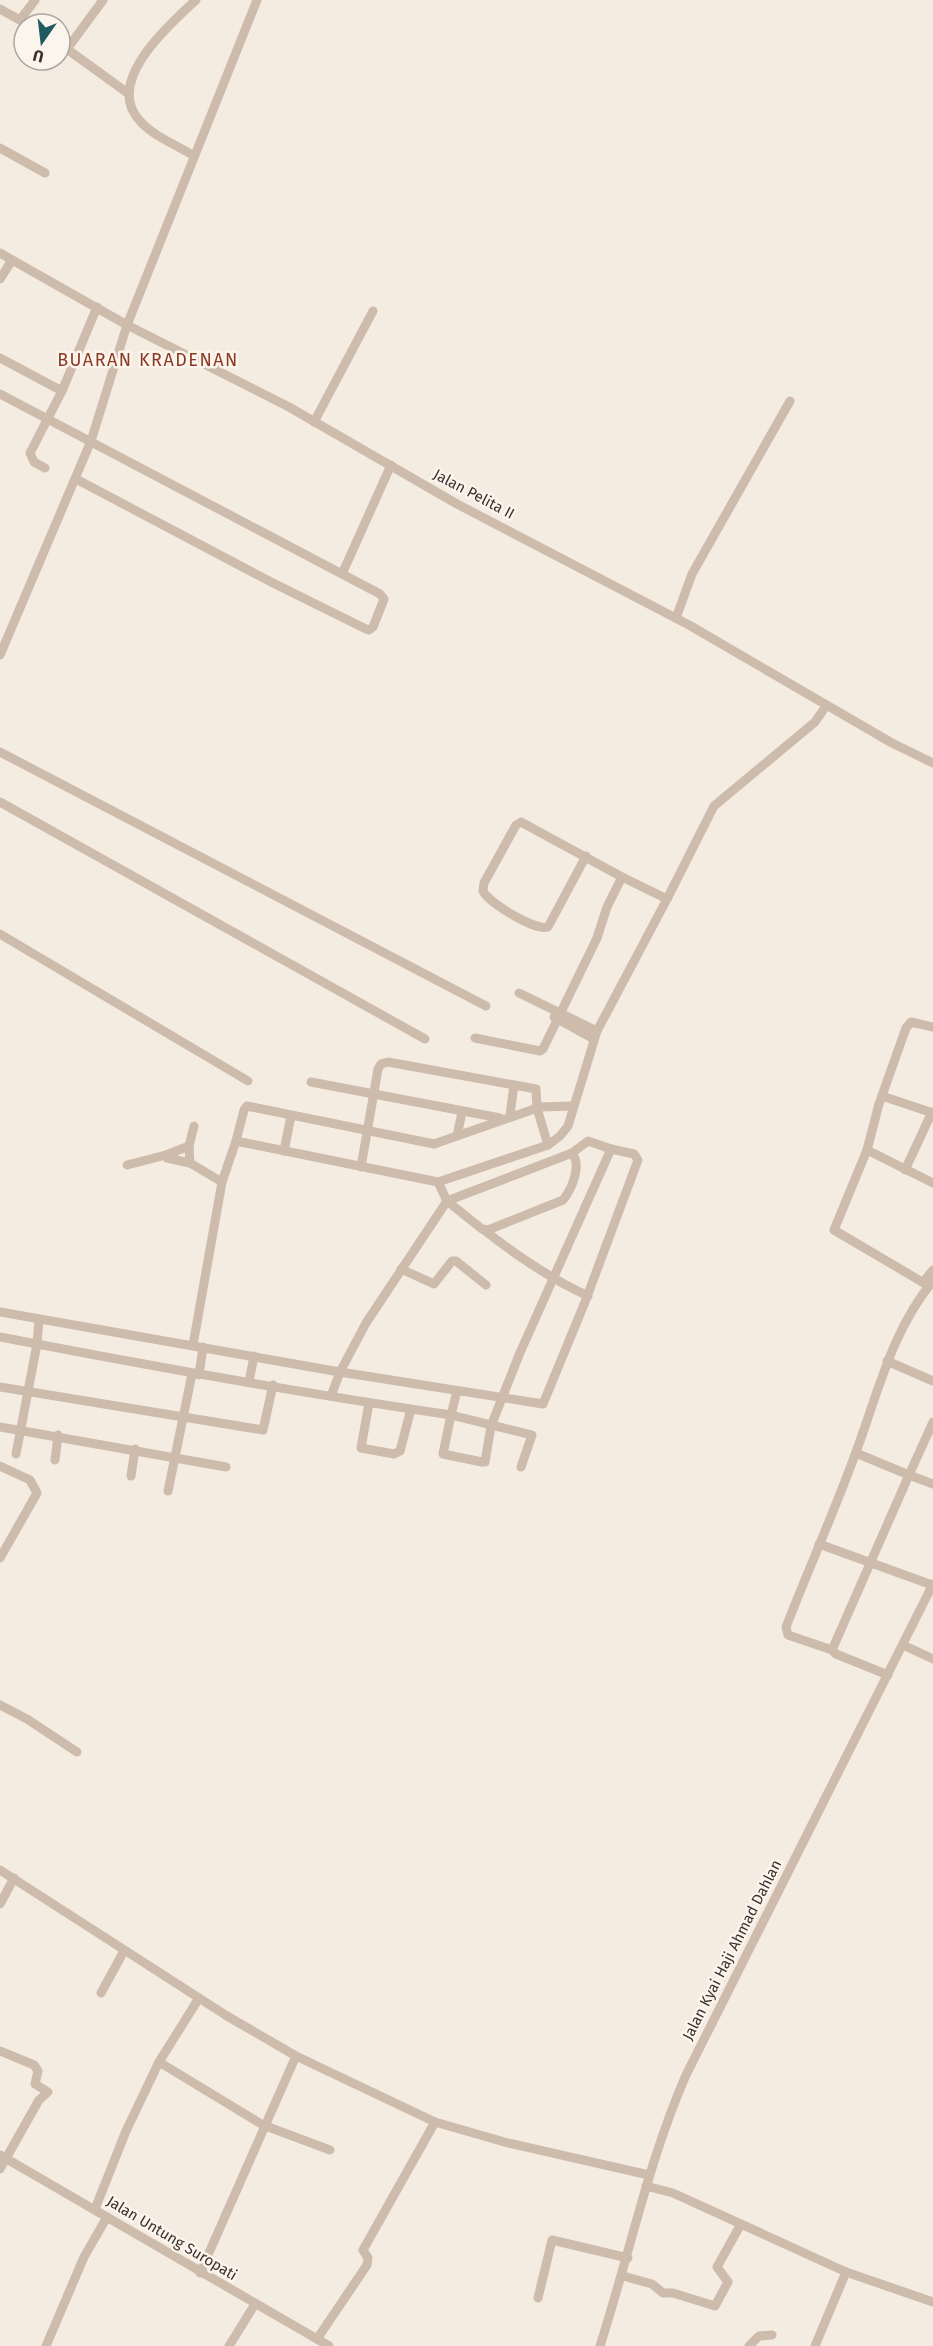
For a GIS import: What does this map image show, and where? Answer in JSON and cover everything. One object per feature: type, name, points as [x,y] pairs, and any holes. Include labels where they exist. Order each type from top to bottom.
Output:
[{"type":"street","points":[[72,37],[104,0]]},
{"type":"street","points":[[195,153],[140,121],[132,107],[129,94],[141,56],[196,0]]},
{"type":"street","points":[[0,655],[91,441],[127,325],[257,0]]},
{"type":"street","points":[[72,53],[129,94]]},
{"type":"street","points":[[0,148],[45,173]]},
{"type":"street","name":"Jalan Pelita II","points":[[0,253],[127,325],[314,422],[457,504],[676,618],[844,716],[933,762]]},
{"type":"street","points":[[0,279],[12,260]]},
{"type":"street","points":[[45,468],[34,462],[30,453],[62,391],[97,307]]},
{"type":"street","points":[[314,422],[373,312]]},
{"type":"street","points":[[0,358],[62,391]]},
{"type":"street","points":[[0,394],[47,421],[91,441],[383,597],[372,629],[272,582],[76,479]]},
{"type":"street","points":[[676,618],[692,574],[790,401]]},
{"type":"street","points":[[342,574],[391,465]]},
{"type":"street","points":[[331,1395],[340,1372],[366,1323],[401,1269],[442,1192],[548,1145],[568,1126],[596,1035],[714,806],[830,708]]},
{"type":"street","points":[[0,752],[486,1006]]},
{"type":"street","points":[[0,802],[425,1039]]},
{"type":"street","points":[[586,856],[548,927],[538,927],[491,902],[483,891],[484,883],[519,823],[586,856],[666,899]]},
{"type":"street","points":[[475,1038],[542,1051],[622,877]]},
{"type":"street","points":[[0,934],[248,1082]]},
{"type":"street","points":[[515,994],[596,1035]]},
{"type":"street","points":[[929,1282],[834,1232],[867,1150],[882,1096],[908,1025],[911,1022],[933,1028]]},
{"type":"street","points":[[361,1167],[378,1069],[381,1064],[388,1062],[536,1089],[537,1108],[548,1145]]},
{"type":"street","points":[[311,1082],[462,1112],[505,1117]]},
{"type":"street","points":[[505,1117],[514,1084]]},
{"type":"street","points":[[882,1096],[933,1112],[905,1170]]},
{"type":"street","points":[[193,1345],[222,1182],[247,1106],[434,1144],[505,1117],[537,1108],[573,1106]]},
{"type":"street","points":[[457,1136],[462,1112]]},
{"type":"street","points":[[284,1151],[291,1116]]},
{"type":"street","points":[[190,1163],[189,1146],[194,1126]]},
{"type":"street","points":[[236,1141],[361,1167],[442,1192],[484,1230],[553,1280],[588,1296]]},
{"type":"street","points":[[0,1312],[340,1372],[543,1404],[546,1402],[588,1296],[639,1158],[634,1154],[588,1141],[572,1153],[442,1192]]},
{"type":"street","points":[[127,1165],[166,1155],[189,1146]]},
{"type":"street","points":[[456,1391],[442,1452],[446,1456],[485,1462],[491,1426],[501,1399],[611,1149]]},
{"type":"street","points":[[867,1150],[933,1183]]},
{"type":"street","points":[[484,1230],[563,1200],[576,1171],[576,1159],[572,1153]]},
{"type":"street","points":[[166,1155],[168,1159],[190,1163],[222,1182]]},
{"type":"street","points":[[401,1269],[434,1284],[452,1261],[456,1261],[486,1285]]},
{"type":"street","points":[[888,1675],[836,1654],[832,1650],[788,1635],[786,1632],[856,1453],[887,1360],[906,1320],[929,1282],[933,1270]]},
{"type":"street","points":[[16,1454],[37,1344],[39,1319]]},
{"type":"street","points":[[0,1337],[196,1375],[273,1385],[451,1415],[532,1436],[521,1467]]},
{"type":"street","points":[[168,1491],[183,1417],[203,1347]]},
{"type":"street","points":[[249,1382],[254,1356]]},
{"type":"street","points":[[887,1360],[933,1381]]},
{"type":"street","points":[[0,1387],[263,1430],[273,1385]]},
{"type":"street","points":[[369,1403],[361,1448],[394,1454],[400,1451],[411,1409]]},
{"type":"street","points":[[832,1650],[933,1422]]},
{"type":"street","points":[[0,1427],[20,1428],[226,1467]]},
{"type":"street","points":[[55,1460],[58,1436]]},
{"type":"street","points":[[131,1476],[135,1449]]},
{"type":"street","points":[[856,1453],[933,1484]]},
{"type":"street","points":[[0,1466],[30,1480],[37,1493],[1,1554]]},
{"type":"street","points":[[819,1544],[929,1584]]},
{"type":"street","name":"Jalan Kyai Haji Ahmad Dahlan","points":[[600,2346],[623,2276],[664,2126],[686,2075],[903,1645],[929,1584]]},
{"type":"street","points":[[903,1645],[933,1659]]},
{"type":"street","points":[[0,1705],[27,1719],[77,1752]]},
{"type":"street","points":[[0,1870],[124,1951],[296,2056],[435,2122],[508,2143],[650,2175]]},
{"type":"street","points":[[0,1904],[14,1878]]},
{"type":"street","points":[[101,1993],[124,1951]]},
{"type":"street","points":[[94,2209],[126,2131],[159,2062],[199,1998]]},
{"type":"street","points":[[0,2051],[34,2065],[38,2071],[35,2084],[48,2092],[39,2100],[4,2157],[0,2169]]},
{"type":"street","points":[[200,2273],[229,2210],[263,2125],[296,2056]]},
{"type":"street","points":[[159,2062],[263,2125],[330,2150]]},
{"type":"street","points":[[317,2339],[368,2265],[368,2258],[363,2250],[435,2122]]},
{"type":"street","name":"Jalan Untung Suropati","points":[[4,2157],[329,2346]]},
{"type":"street","points":[[646,2186],[673,2193],[846,2272],[933,2302]]},
{"type":"street","points":[[46,2346],[84,2257],[107,2217]]},
{"type":"street","points":[[623,2276],[652,2284],[663,2293],[671,2292],[715,2306],[728,2282],[717,2267],[741,2224]]},
{"type":"street","points":[[538,2298],[552,2240],[628,2258]]},
{"type":"street","points":[[815,2346],[846,2272]]},
{"type":"street","points":[[229,2346],[255,2304]]},
{"type":"street","points":[[749,2346],[759,2336],[772,2335]]},
{"type":"district","name":"BUARAN KRADENAN","points":[[148,360]]}]
